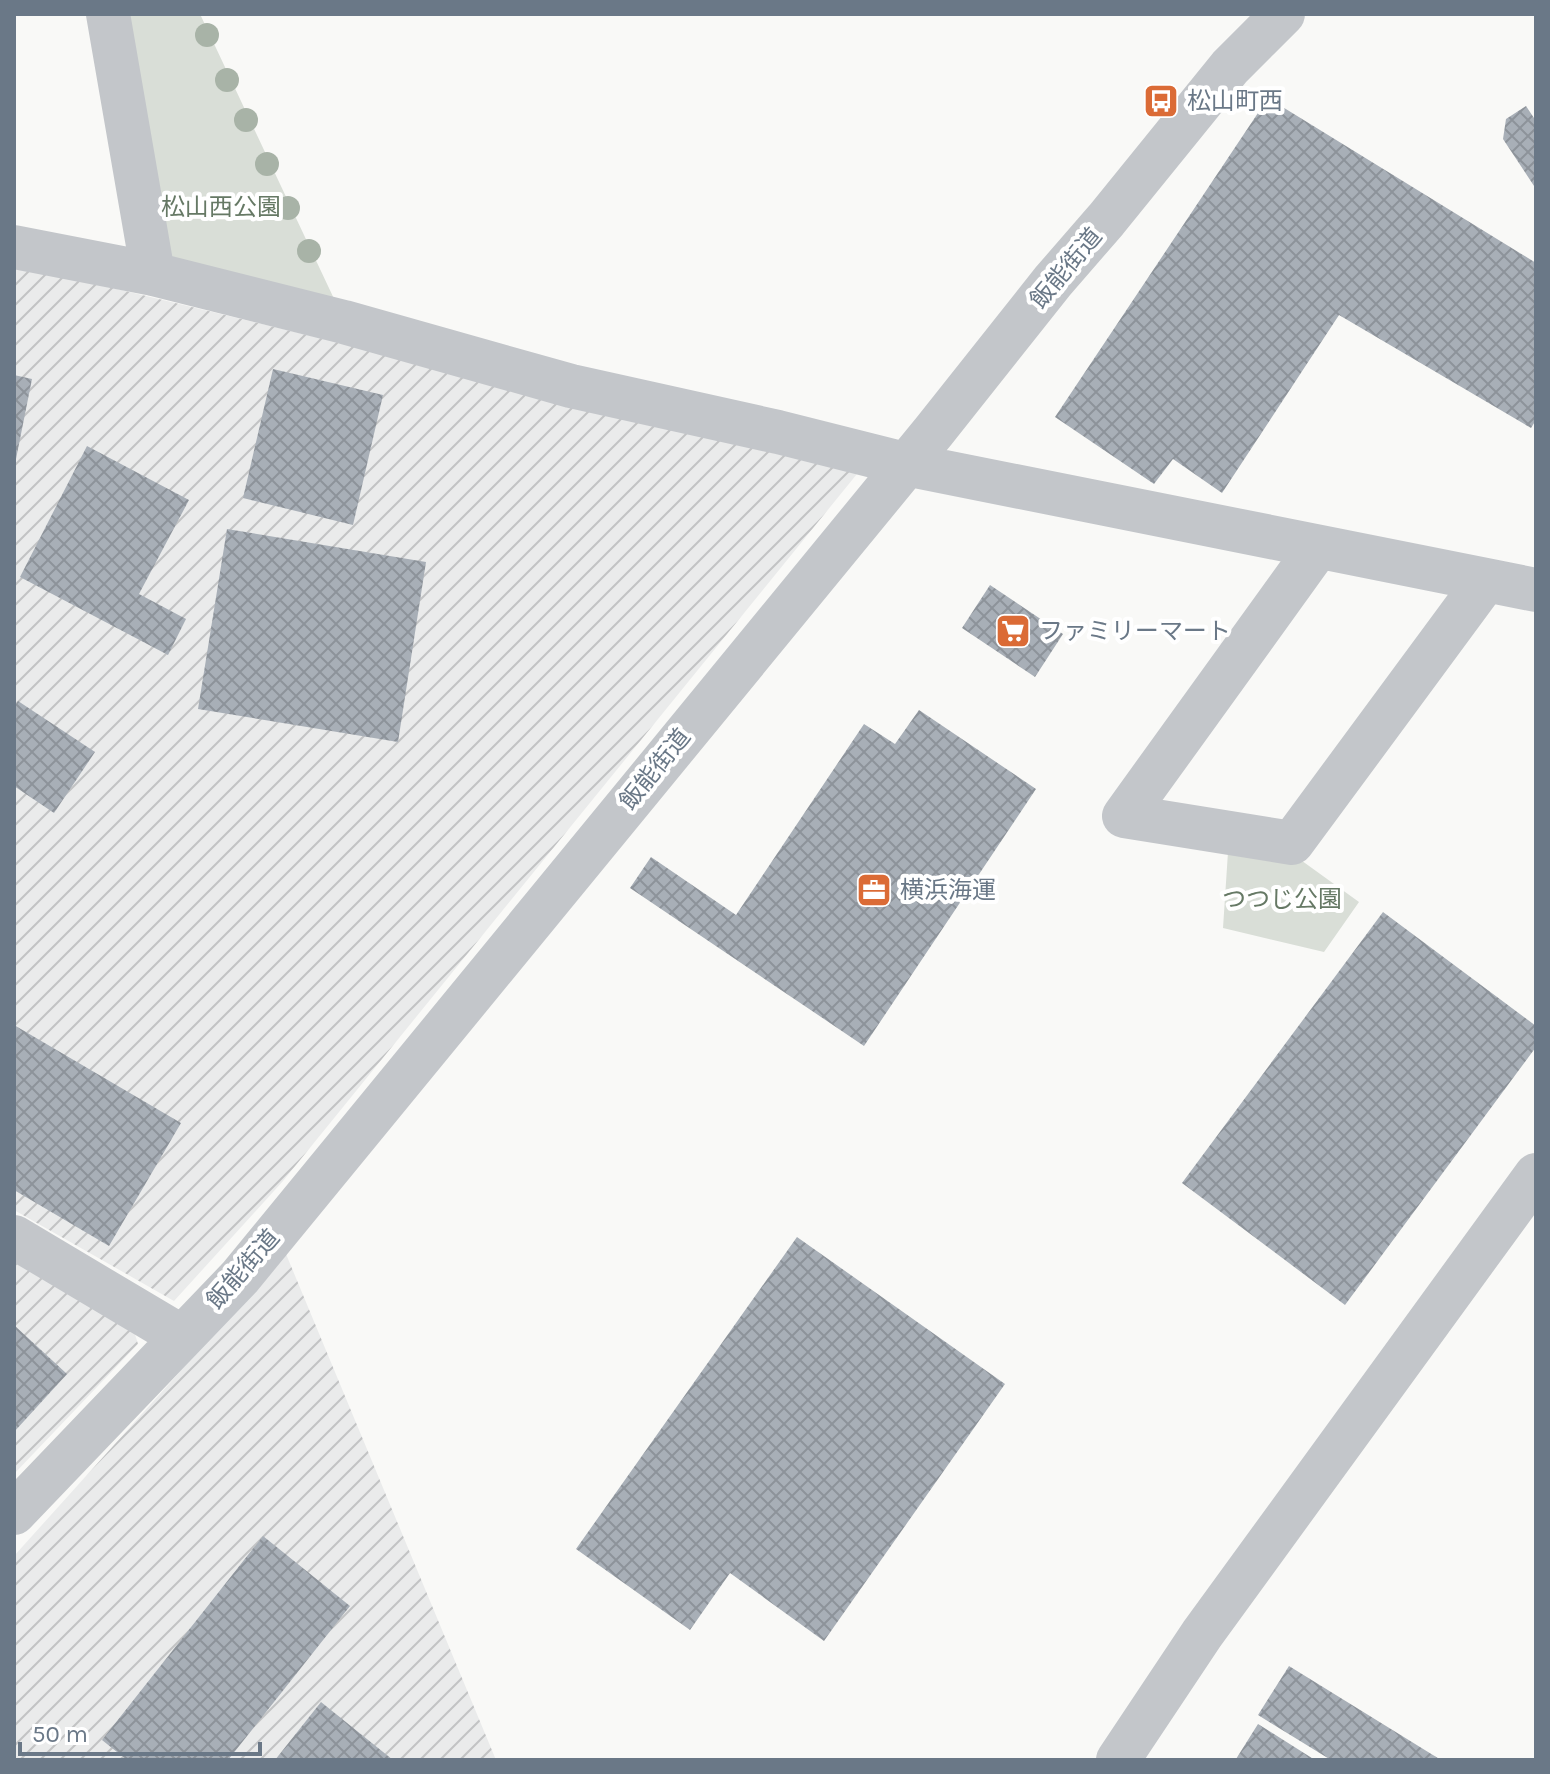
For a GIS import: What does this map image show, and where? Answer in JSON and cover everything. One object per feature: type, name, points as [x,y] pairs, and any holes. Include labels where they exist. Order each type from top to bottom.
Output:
[{"type":"street","points":[[108,14],[153,274]]},
{"type":"street","name":"飯能街道","points":[[14,1513],[240,1277],[934,431],[1053,281],[1230,67],[1283,14]]},
{"type":"street","points":[[14,247],[153,274],[344,322],[571,386],[905,464],[1536,590]]},
{"type":"street","points":[[1318,547],[1124,816],[1292,843],[1486,580]]},
{"type":"street","points":[[1118,1760],[1202,1634],[1536,1175]]},
{"type":"street","points":[[14,1237],[182,1337]]},
{"type":"shaded area","points":[[14,264],[861,469],[283,1181],[174,1301],[14,1210]]},
{"type":"shaded area","points":[[286,1254],[496,1760],[14,1760],[14,1556]]},
{"type":"shaded area","points":[[14,1261],[132,1325],[138,1344],[14,1474]]},
{"type":"green space","name":"松山西公園","points":[[126,14],[200,14],[336,303],[166,257]]},
{"type":"green space","name":"つつじ公園","points":[[1228,852],[1298,858],[1359,902],[1324,952],[1223,928]]},
{"type":"building","points":[[1268,98],[1536,263],[1536,420],[1531,428],[1339,315],[1222,493],[1173,459],[1154,484],[1055,417]]},
{"type":"building","points":[[1526,106],[1536,121],[1536,189],[1503,139],[1506,119]]},
{"type":"building","points":[[273,369],[383,395],[353,525],[243,498]]},
{"type":"building","points":[[14,375],[32,379],[15,464],[14,464]]},
{"type":"building","points":[[87,446],[189,500],[139,594],[186,619],[168,655],[20,577]]},
{"type":"building","points":[[227,529],[426,562],[398,742],[198,709]]},
{"type":"building","name":"ファミリーマート","points":[[990,585],[1063,634],[1035,677],[962,628]]},
{"type":"building","points":[[18,701],[95,752],[54,813],[14,786],[14,707]]},
{"type":"building","points":[[919,710],[1036,789],[864,1046],[630,888],[651,857],[736,915],[864,724],[895,744]]},
{"type":"building","points":[[1383,912],[1536,1026],[1536,1047],[1345,1305],[1182,1183]]},
{"type":"building","points":[[14,1025],[181,1123],[109,1246],[14,1190]]},
{"type":"building","points":[[797,1237],[1005,1384],[824,1641],[730,1573],[690,1630],[576,1549]]},
{"type":"building","points":[[14,1325],[67,1374],[14,1432]]},
{"type":"building","points":[[263,1536],[350,1606],[228,1760],[127,1760],[102,1740]]},
{"type":"building","points":[[1289,1666],[1441,1760],[1331,1760],[1258,1715]]},
{"type":"building","points":[[321,1702],[393,1760],[275,1760]]},
{"type":"building","points":[[1258,1724],[1315,1760],[1236,1759]]},
{"type":"place","name":"松山町西","points":[[1161,101]]},
{"type":"place","name":"ファミリーマート","points":[[1013,631]]},
{"type":"place","name":"横浜海運","points":[[874,890]]}]
